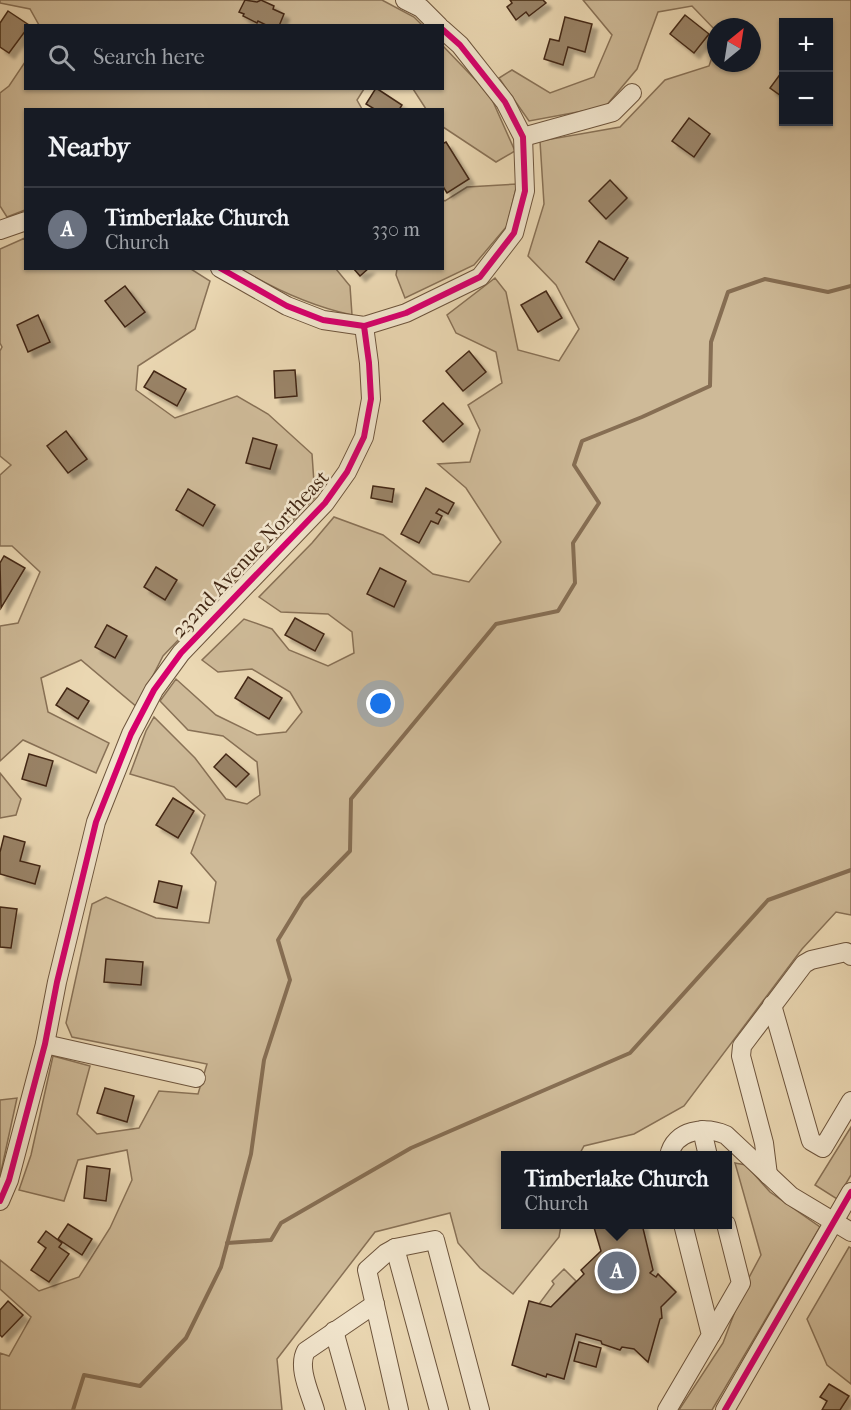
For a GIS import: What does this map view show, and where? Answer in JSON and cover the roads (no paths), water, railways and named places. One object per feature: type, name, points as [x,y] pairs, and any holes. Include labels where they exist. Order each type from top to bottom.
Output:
[{"type":"street","points":[[405,0],[421,8],[437,24]]},
{"type":"street","points":[[224,270],[288,306],[324,320],[364,326],[406,313],[480,277],[514,233],[525,191],[523,137],[505,102],[460,45],[444,31]]},
{"type":"street","points":[[523,137],[613,112],[632,93]]},
{"type":"street","points":[[0,230],[24,221]]},
{"type":"street","name":"232nd Avenue Northeast","points":[[0,1201],[9,1180],[45,1044],[57,982],[96,822],[131,734],[154,690],[181,653],[325,503],[347,472],[364,437],[371,399],[364,326]]},
{"type":"street","points":[[768,1175],[764,1143],[741,1056],[742,1046],[804,964],[846,952],[851,956]]},
{"type":"street","points":[[772,1005],[811,1142],[823,1148],[851,1101]]},
{"type":"street","points":[[45,1044],[196,1078]]},
{"type":"street","points":[[702,1130],[707,1151]]},
{"type":"street","points":[[670,1151],[676,1141],[690,1132],[715,1130],[726,1135],[791,1196],[851,1232]]},
{"type":"street","points":[[725,1410],[851,1192]]},
{"type":"street","points":[[684,1229],[711,1335]]},
{"type":"street","points":[[667,1410],[741,1283],[727,1229]]},
{"type":"street","points":[[399,1410],[367,1270],[395,1248],[435,1240],[480,1410]]},
{"type":"street","points":[[395,1248],[439,1410]]},
{"type":"street","points":[[315,1410],[304,1369],[304,1355],[309,1348],[375,1304]]},
{"type":"street","points":[[334,1331],[356,1410]]},
{"type":"waterway","points":[[73,1410],[84,1375],[140,1386],[186,1338],[221,1267],[251,1154],[264,1060],[290,980],[278,940],[303,899],[350,851],[351,799],[496,624],[558,611],[575,583],[573,543],[599,503],[574,465],[582,441],[710,386],[711,342],[728,292],[765,279],[828,292],[851,286]]},
{"type":"waterway","points":[[227,1243],[271,1240],[281,1223],[411,1148],[630,1053],[768,900],[851,870]]},
{"type":"place","name":"Timberlake Church","points":[[617,1271]]}]
